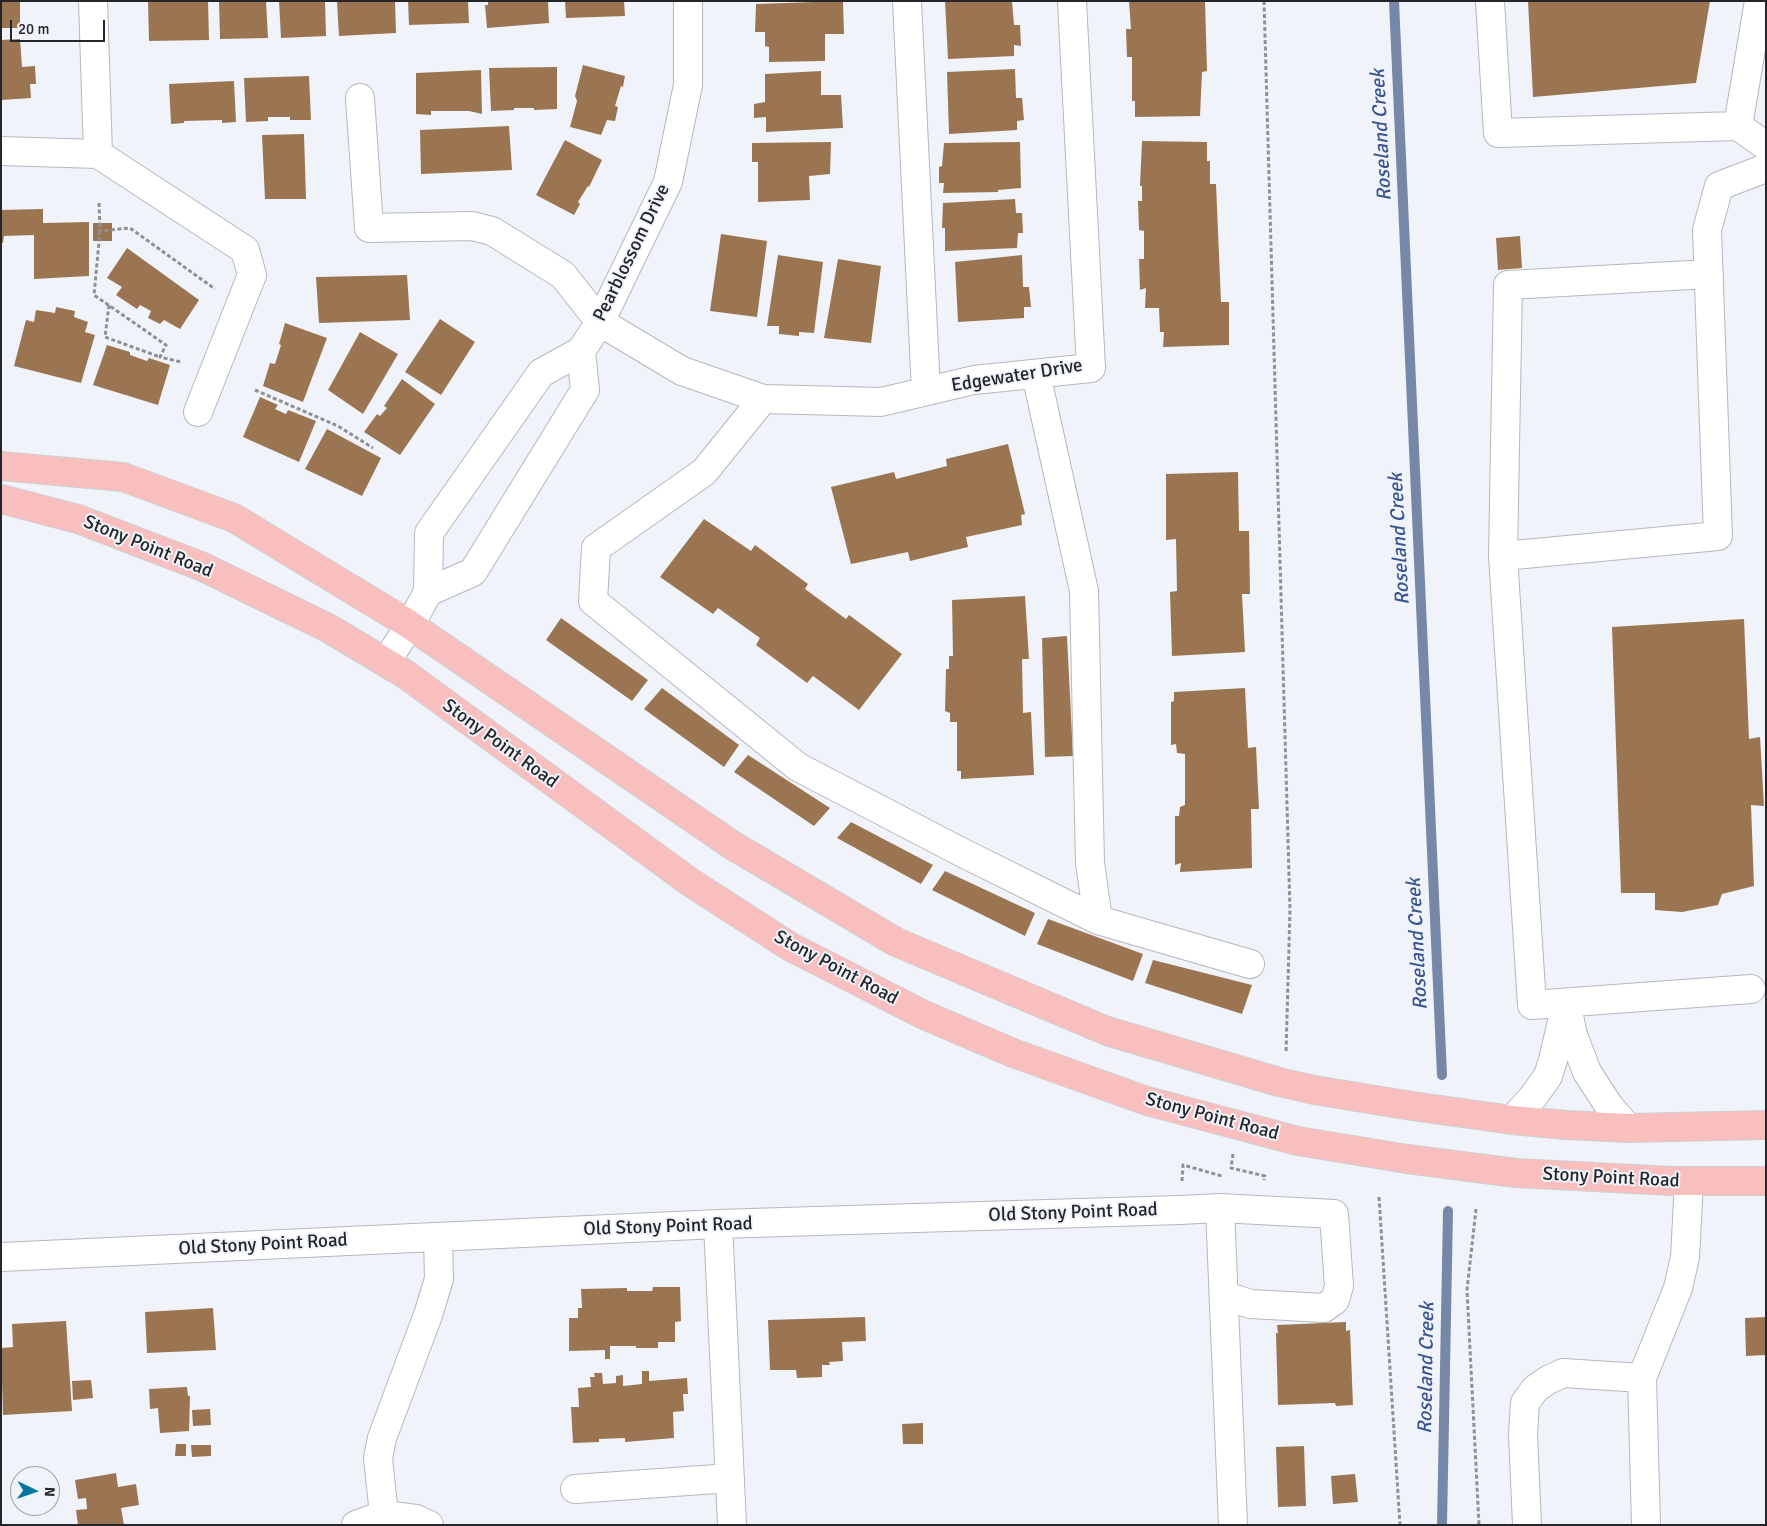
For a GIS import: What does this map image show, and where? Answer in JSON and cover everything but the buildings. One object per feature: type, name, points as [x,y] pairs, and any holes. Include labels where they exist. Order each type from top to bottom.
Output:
[{"type":"main road","points":[[1,466],[123,477],[234,518],[410,625],[732,845],[896,942],[1107,1031],[1279,1082],[1314,1090],[1412,1106],[1512,1120],[1566,1125],[1628,1128],[1766,1125]]},
{"type":"main road","name":"Stony Point Road","points":[[1,499],[78,518],[204,567],[328,628],[405,674],[690,882],[790,946],[924,1015],[1013,1053],[1147,1101],[1298,1141],[1408,1159],[1516,1173],[1689,1182],[1766,1181]]},
{"type":"street","points":[[93,1],[98,154]]},
{"type":"street","name":"Pearblossom Drive","points":[[386,662],[410,625],[428,592],[429,533],[541,373],[581,352],[600,322],[668,182],[688,85],[688,1]]},
{"type":"street","points":[[907,1],[926,391]]},
{"type":"street","name":"Edgewater Drive","points":[[600,322],[682,371],[763,399],[881,402],[974,380],[1090,368],[1072,1]]},
{"type":"street","points":[[1490,1],[1498,133],[1738,126],[1766,146]]},
{"type":"street","points":[[1738,126],[1759,1]]},
{"type":"street","points":[[360,98],[369,228],[472,226],[492,231],[563,274],[600,322]]},
{"type":"street","points":[[1,151],[98,154],[245,250],[252,275],[198,412]]},
{"type":"street","points":[[1503,556],[1718,536],[1707,230],[1719,186],[1766,168]]},
{"type":"street","points":[[1709,274],[1508,285],[1503,556],[1532,1005],[1751,989]]},
{"type":"street","points":[[428,592],[473,572],[586,390],[581,352]]},
{"type":"street","points":[[1036,374],[1084,591],[1090,863],[1098,920]]},
{"type":"street","points":[[763,399],[704,472],[596,548],[593,602],[798,767],[963,853],[1098,920],[1250,964]]},
{"type":"street","points":[[1512,1120],[1533,1097],[1548,1076],[1566,1002]]},
{"type":"street","points":[[1566,1002],[1573,1035],[1587,1072],[1609,1106],[1628,1128]]},
{"type":"street","points":[[1646,1525],[1642,1378],[1678,1288],[1685,1257],[1689,1182]]},
{"type":"street","points":[[1220,1208],[1233,1525]]},
{"type":"street","name":"Old Stony Point Road","points":[[1,1256],[718,1224],[1220,1208],[1334,1214],[1339,1286],[1335,1300],[1324,1308],[1251,1304],[1224,1296]]},
{"type":"street","points":[[718,1224],[732,1525]]},
{"type":"street","points":[[384,1515],[378,1458],[382,1438],[428,1315],[438,1279],[438,1237]]},
{"type":"street","points":[[1527,1525],[1523,1434],[1525,1403],[1535,1390],[1548,1380],[1563,1373],[1642,1378]]},
{"type":"street","points":[[575,1489],[730,1478]]},
{"type":"street","points":[[356,1525],[384,1515],[416,1519],[429,1525]]},
{"type":"path","points":[[1264,1],[1290,910],[1286,1054],[1279,1082]]},
{"type":"path","points":[[99,203],[100,231],[94,295],[166,345],[160,357]]},
{"type":"path","points":[[100,231],[130,228],[228,298],[242,301]]},
{"type":"path","points":[[109,305],[105,336],[160,357],[181,362]]},
{"type":"path","points":[[255,390],[338,426],[373,448]]},
{"type":"path","points":[[1239,1125],[1231,1168],[1265,1176],[1262,1187]]},
{"type":"path","points":[[1180,1210],[1182,1166],[1226,1178]]},
{"type":"path","points":[[1380,1197],[1400,1525]]},
{"type":"path","points":[[1476,1209],[1468,1290],[1479,1525]]},
{"type":"waterway","name":"Roseland Creek","points":[[1394,1],[1442,1075]]},
{"type":"waterway","name":"Roseland Creek","points":[[1442,1525],[1448,1211]]}]
